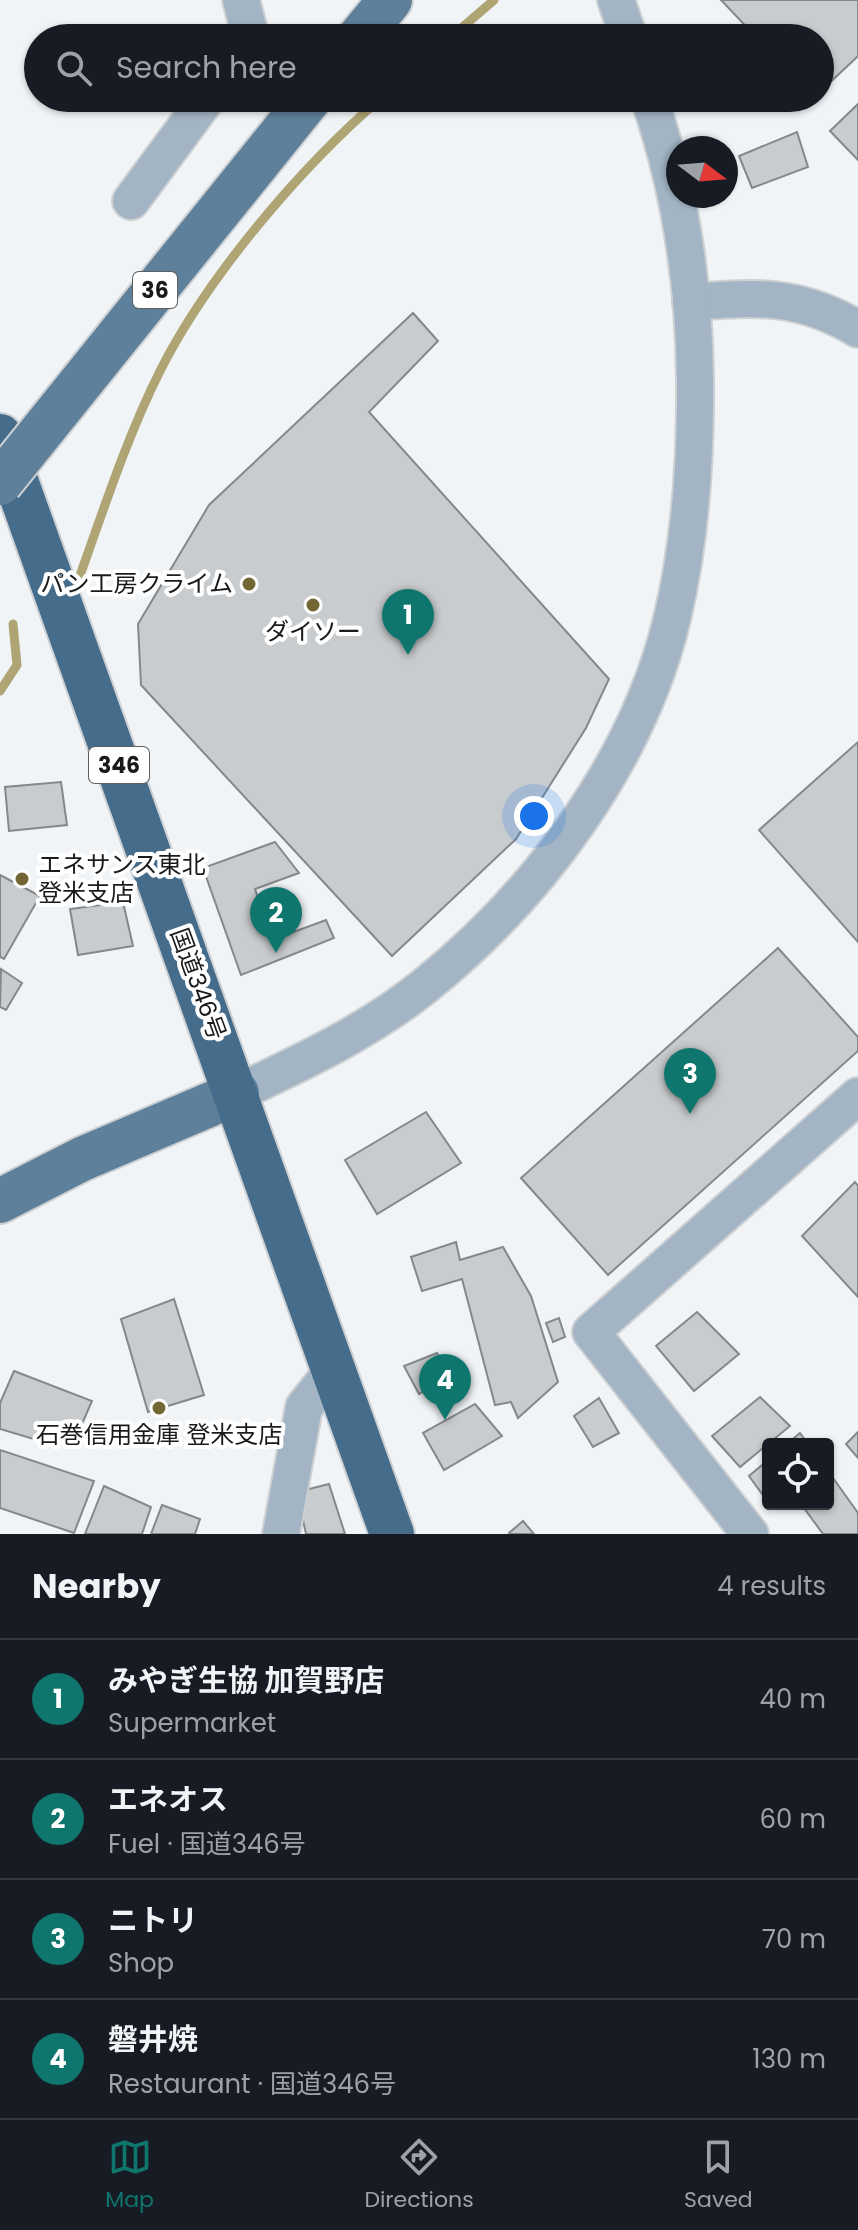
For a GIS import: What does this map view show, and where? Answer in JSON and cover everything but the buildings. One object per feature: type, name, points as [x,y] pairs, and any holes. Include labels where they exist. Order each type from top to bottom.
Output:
[{"type":"highway","name":"国道346号","points":[[0,436],[392,1534]]},
{"type":"main road","points":[[370,24],[390,0]]},
{"type":"main road","name":"36","points":[[0,483],[299,112]]},
{"type":"main road","points":[[0,1201],[82,1159],[237,1093]]},
{"type":"street","points":[[241,0],[250,24]]},
{"type":"street","points":[[616,0],[624,24]]},
{"type":"street","points":[[131,201],[197,112]]},
{"type":"street","points":[[237,1093],[329,1049],[425,987],[517,901],[602,781],[650,683],[671,621],[683,561],[696,429],[688,255],[652,112]]},
{"type":"street","points":[[691,302],[757,297],[788,299],[833,314],[858,329]]},
{"type":"street","points":[[750,1534],[591,1332],[858,1096]]},
{"type":"street","points":[[281,1534],[304,1407],[335,1368]]},
{"type":"waterway","points":[[466,24],[494,0]]},
{"type":"waterway","points":[[74,592],[136,425],[180,335],[203,298],[258,225],[319,157],[366,112]]},
{"type":"waterway","points":[[0,691],[17,665],[13,624]]},
{"type":"place","name":"パン工房クライム","points":[[249,584]]},
{"type":"place","name":"ダイソー","points":[[313,605]]},
{"type":"place","name":"みやぎ生協 加賀野店","points":[[408,655]]},
{"type":"place","name":"エネサンス東北 登米支店","points":[[22,879]]},
{"type":"place","name":"エネオス","points":[[276,953]]},
{"type":"place","name":"ニトリ","points":[[690,1114]]},
{"type":"place","name":"石巻信用金庫 登米支店","points":[[159,1408]]},
{"type":"place","name":"磐井焼","points":[[445,1420]]}]
